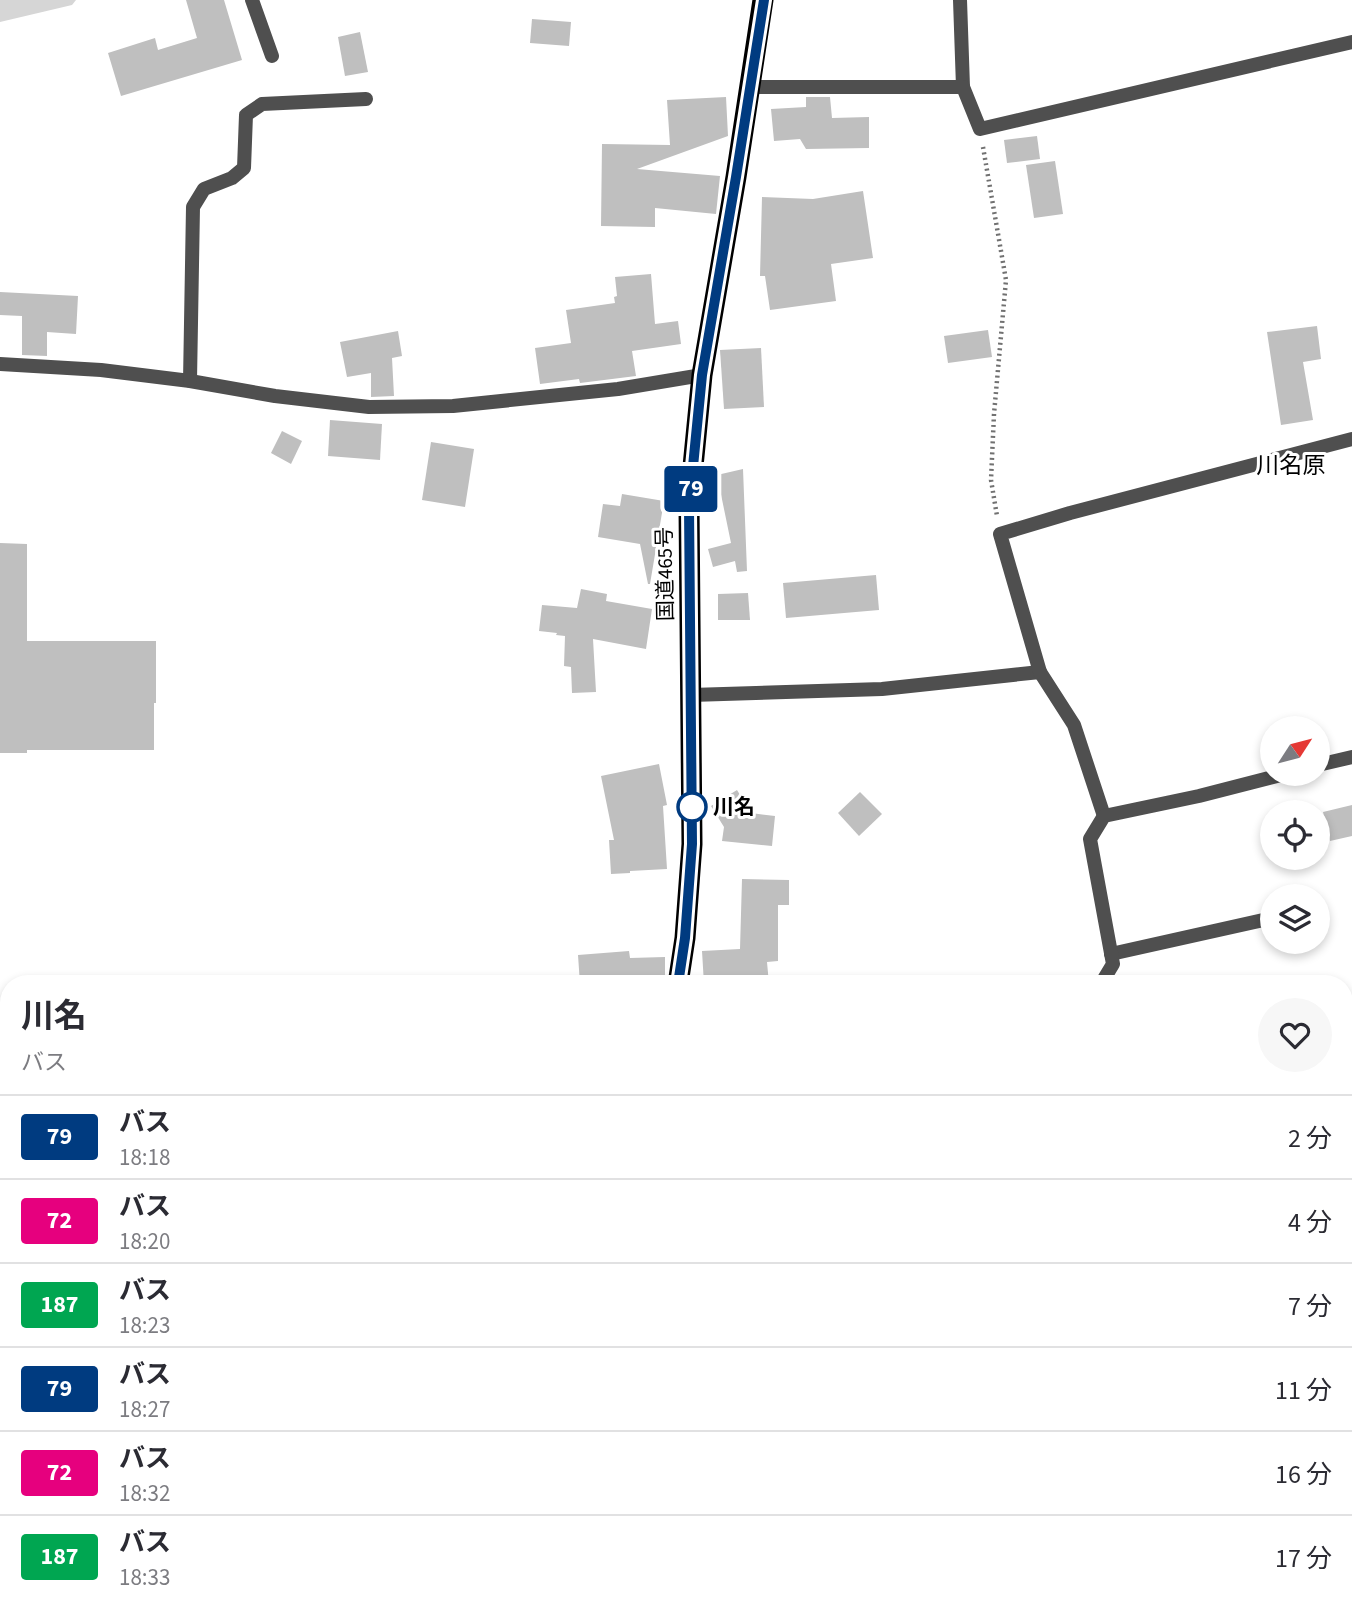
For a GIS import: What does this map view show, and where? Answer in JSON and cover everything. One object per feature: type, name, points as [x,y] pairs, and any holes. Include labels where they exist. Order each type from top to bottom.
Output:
[{"type":"highway","name":"国道465号","points":[[679,975],[692,844],[689,507],[702,375],[764,0]]},
{"type":"street","points":[[252,0],[272,56]]},
{"type":"street","points":[[960,0],[963,88],[980,128],[1352,42]]},
{"type":"street","points":[[750,87],[963,88]]},
{"type":"street","points":[[190,381],[194,207],[204,189],[232,178],[244,167],[246,116],[262,104],[366,99]]},
{"type":"street","points":[[0,364],[101,370],[369,407],[441,407],[618,389],[702,375]]},
{"type":"street","points":[[1104,816],[1074,725],[1040,672],[1000,534],[1352,439]]},
{"type":"street","points":[[691,695],[882,689],[1040,672]]},
{"type":"street","points":[[1330,762],[1352,757]]},
{"type":"street","points":[[1106,975],[1113,964],[1090,839],[1104,816],[1260,780]]},
{"type":"street","points":[[1111,954],[1260,921]]},
{"type":"path","points":[[980,128],[1006,280],[991,480],[1000,534]]},
{"type":"shaded area","points":[[0,0],[76,0],[72,5],[0,22]]},
{"type":"building","points":[[186,0],[224,0],[242,60],[121,96],[108,53],[155,38],[158,50],[197,38]]},
{"type":"building","points":[[532,19],[571,22],[569,46],[530,43]]},
{"type":"building","points":[[360,32],[368,72],[345,76],[338,37]]},
{"type":"building","points":[[726,97],[728,136],[637,169],[720,176],[716,214],[655,208],[655,227],[601,226],[602,144],[670,145],[667,100]]},
{"type":"building","points":[[806,97],[830,97],[832,118],[869,117],[869,148],[806,149],[800,139],[774,141],[771,109],[806,107]]},
{"type":"building","points":[[1037,136],[1040,159],[1007,163],[1004,140]]},
{"type":"building","points":[[1055,161],[1063,214],[1034,218],[1026,165]]},
{"type":"building","points":[[863,191],[873,258],[831,264],[836,301],[770,310],[765,276],[760,276],[762,197],[813,199]]},
{"type":"building","points":[[651,274],[655,324],[678,321],[681,344],[632,351],[636,376],[580,383],[579,379],[540,384],[535,348],[571,343],[566,310],[615,303],[615,277]]},
{"type":"building","points":[[0,292],[78,296],[76,334],[47,332],[47,356],[22,355],[22,316],[0,315]]},
{"type":"building","points":[[1317,326],[1321,359],[1303,362],[1313,420],[1281,425],[1267,332]]},
{"type":"building","points":[[988,330],[992,357],[948,363],[944,336]]},
{"type":"building","points":[[398,331],[402,356],[392,358],[394,396],[371,397],[371,373],[347,377],[340,342]]},
{"type":"building","points":[[761,348],[764,407],[724,409],[720,350]]},
{"type":"building","points":[[330,420],[382,424],[380,460],[328,456]]},
{"type":"building","points":[[282,431],[302,441],[291,464],[271,453]]},
{"type":"building","points":[[431,442],[474,449],[465,507],[422,500]]},
{"type":"building","points":[[743,469],[747,571],[737,572],[735,561],[713,567],[708,549],[731,543],[717,475]]},
{"type":"building","points":[[622,494],[664,501],[650,584],[640,544],[598,537],[603,504],[620,506]]},
{"type":"building","points":[[0,543],[27,544],[27,641],[156,641],[154,750],[27,750],[27,753],[0,753]]},
{"type":"building","points":[[876,575],[879,610],[786,618],[783,583]]},
{"type":"building","points":[[581,589],[607,594],[606,601],[652,609],[646,649],[593,639],[596,692],[572,693],[571,667],[564,666],[565,636],[539,631],[542,605],[577,608]]},
{"type":"building","points":[[748,593],[750,620],[718,620],[718,594]]},
{"type":"building","points":[[659,764],[667,805],[663,806],[667,869],[611,874],[609,840],[614,840],[601,776]]},
{"type":"building","points":[[737,790],[751,813],[775,816],[772,846],[722,841],[724,827],[711,806]]},
{"type":"building","points":[[860,792],[882,814],[859,836],[838,813]]},
{"type":"building","points":[[1352,805],[1352,836],[1330,841],[1330,810]]},
{"type":"building","points":[[742,879],[789,880],[789,905],[778,905],[778,961],[767,962],[768,975],[703,975],[702,951],[740,949]]},
{"type":"building","points":[[629,951],[630,958],[665,957],[665,975],[579,975],[578,955]]},
{"type":"bus line","name":"79","points":[[679,975],[692,844],[689,507],[702,375],[764,0]]},
{"type":"place","name":"川名","points":[[692,807]]},
{"type":"district","name":"川名原","points":[[1291,465]]}]
